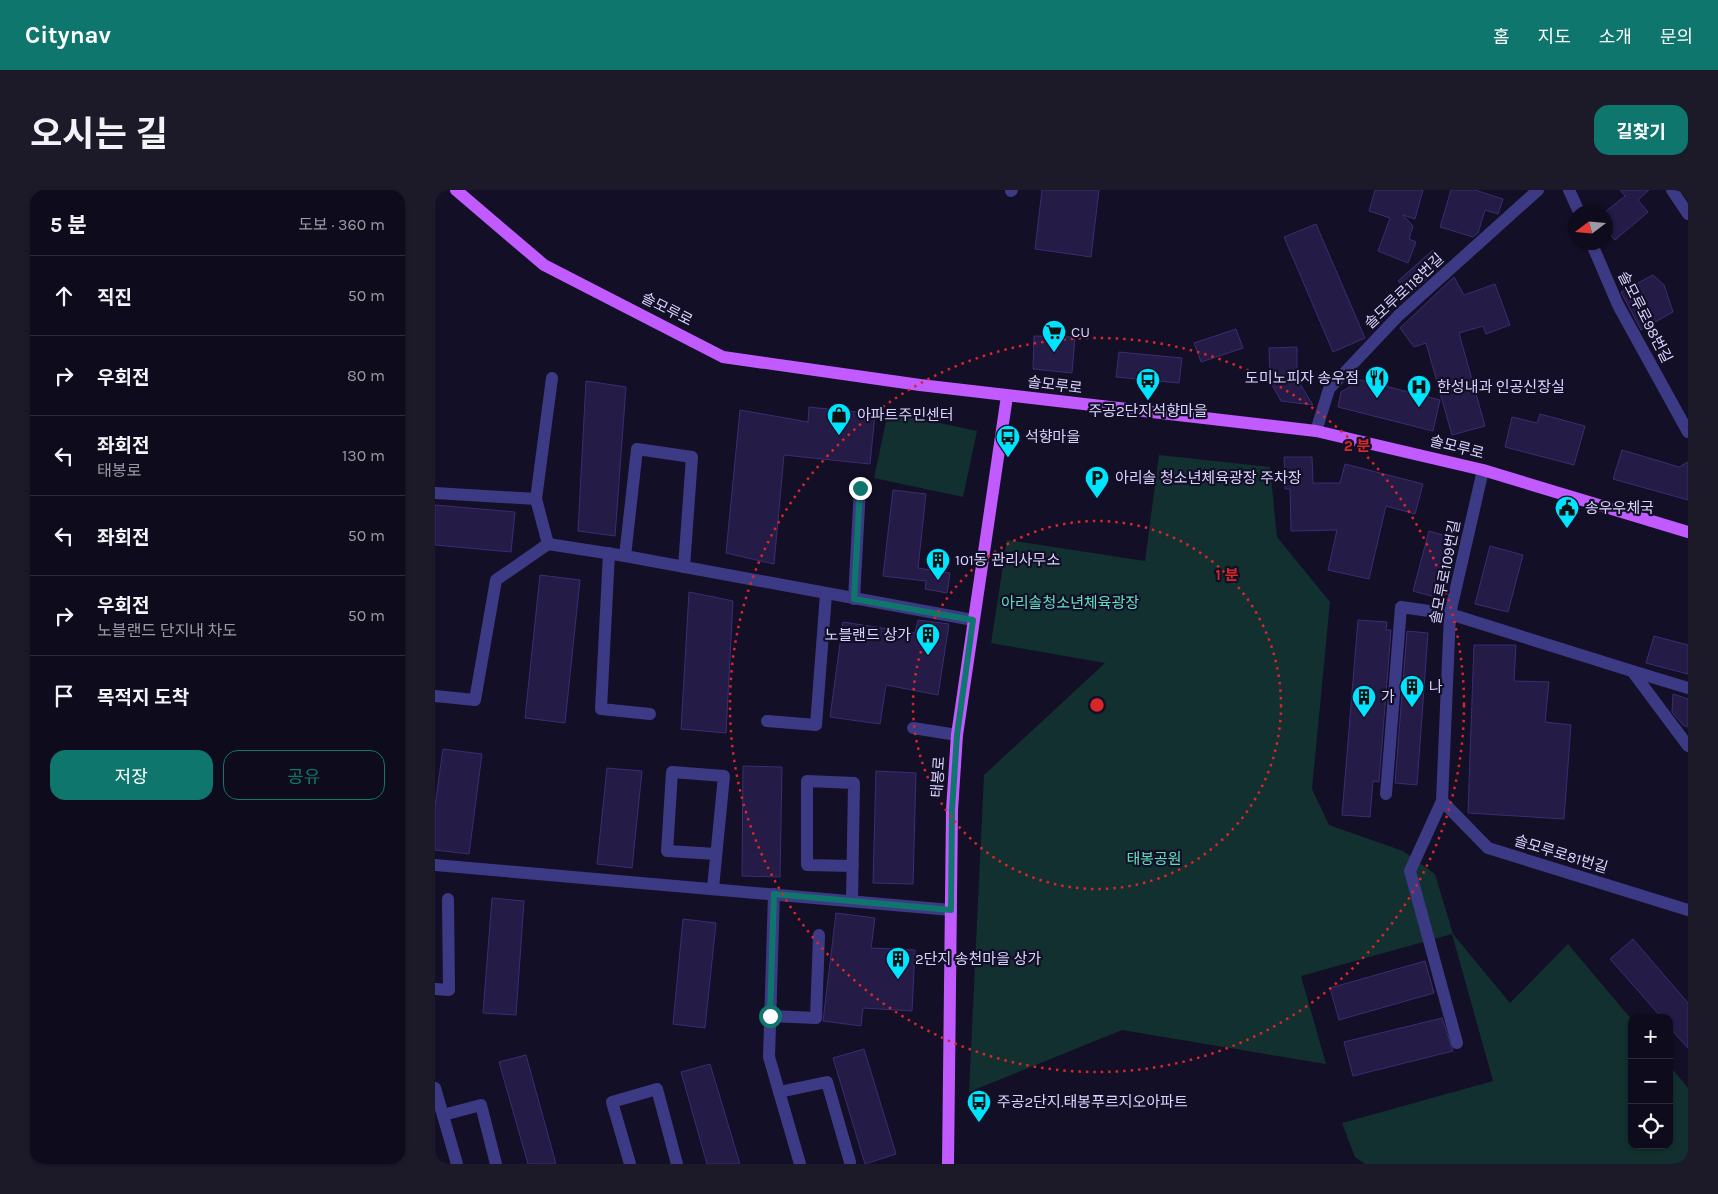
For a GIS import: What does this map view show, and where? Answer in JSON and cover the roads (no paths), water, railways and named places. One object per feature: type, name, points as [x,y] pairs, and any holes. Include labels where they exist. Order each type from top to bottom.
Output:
[{"type":"main road","name":"솔모루로","points":[[456,190],[544,265],[723,356],[1007,396],[1317,431],[1483,470],[1688,532]]},
{"type":"main road","name":"태봉로","points":[[948,1164],[952,810],[957,735],[1007,396]]},
{"type":"street","name":"솔모루로118번길","points":[[1317,431],[1329,389],[1399,315],[1539,190]]},
{"type":"street","points":[[1569,190],[1576,205]]},
{"type":"street","points":[[1672,190],[1688,214]]},
{"type":"street","name":"솔모루로98번길","points":[[1594,250],[1618,305],[1688,432]]},
{"type":"street","points":[[548,544],[536,498],[553,378]]},
{"type":"street","points":[[625,556],[637,449],[692,457],[684,567]]},
{"type":"street","name":"솔모루로109번길","points":[[1442,801],[1450,614],[1483,470]]},
{"type":"street","points":[[854,599],[860,488]]},
{"type":"street","points":[[435,494],[536,498]]},
{"type":"street","points":[[435,696],[475,700],[496,580],[548,544],[609,553],[973,620]]},
{"type":"street","points":[[609,553],[601,709],[650,714]]},
{"type":"street","points":[[767,721],[816,725],[826,594]]},
{"type":"street","points":[[1386,794],[1401,607],[1450,614],[1688,688]]},
{"type":"street","points":[[1632,671],[1688,746]]},
{"type":"street","points":[[913,728],[957,735]]},
{"type":"street","points":[[713,888],[723,776],[672,772],[667,851],[716,854]]},
{"type":"street","points":[[852,900],[853,866],[854,783],[807,781],[807,865],[853,866]]},
{"type":"street","points":[[1442,801],[1410,871],[1457,1043]]},
{"type":"street","name":"솔모루로81번길","points":[[1442,801],[1488,848],[1687,908]]},
{"type":"street","points":[[435,866],[713,888],[951,910]]},
{"type":"street","points":[[774,894],[769,1057],[800,1164]]},
{"type":"street","points":[[435,989],[449,990],[448,899]]},
{"type":"street","points":[[770,1016],[816,1018],[819,935]]},
{"type":"street","points":[[779,1092],[827,1082],[850,1162]]},
{"type":"street","points":[[435,1088],[457,1164]]},
{"type":"street","points":[[630,1164],[612,1102],[657,1089],[677,1164]]},
{"type":"street","points":[[443,1114],[481,1105],[496,1164]]},
{"type":"place","name":"CU","points":[[1054,353]]},
{"type":"place","name":"도미노피자 송우점","points":[[1377,399]]},
{"type":"place","name":"주공2단지석향마을","points":[[1148,401]]},
{"type":"place","name":"한성내과 인공신장실","points":[[1419,408]]},
{"type":"place","name":"아파트주민센터","points":[[839,436]]},
{"type":"place","name":"석향마을","points":[[1008,458]]},
{"type":"place","name":"아리솔 청소년체육광장 주차장","points":[[1097,499]]},
{"type":"place","name":"송우우체국","points":[[1567,529]]},
{"type":"place","name":"101동 관리사무소","points":[[938,581]]},
{"type":"place","name":"노블랜드 상가","points":[[928,656]]},
{"type":"place","name":"나","points":[[1412,708]]},
{"type":"place","name":"가","points":[[1364,718]]},
{"type":"place","name":"2단지 송천마을 상가","points":[[898,980]]},
{"type":"place","name":"주공2단지.태봉푸르지오아파트","points":[[979,1123]]},
{"type":"park label","name":"아리솔청소년체육광장","points":[[1070,603]]},
{"type":"park label","name":"태봉공원","points":[[1154,859]]}]
